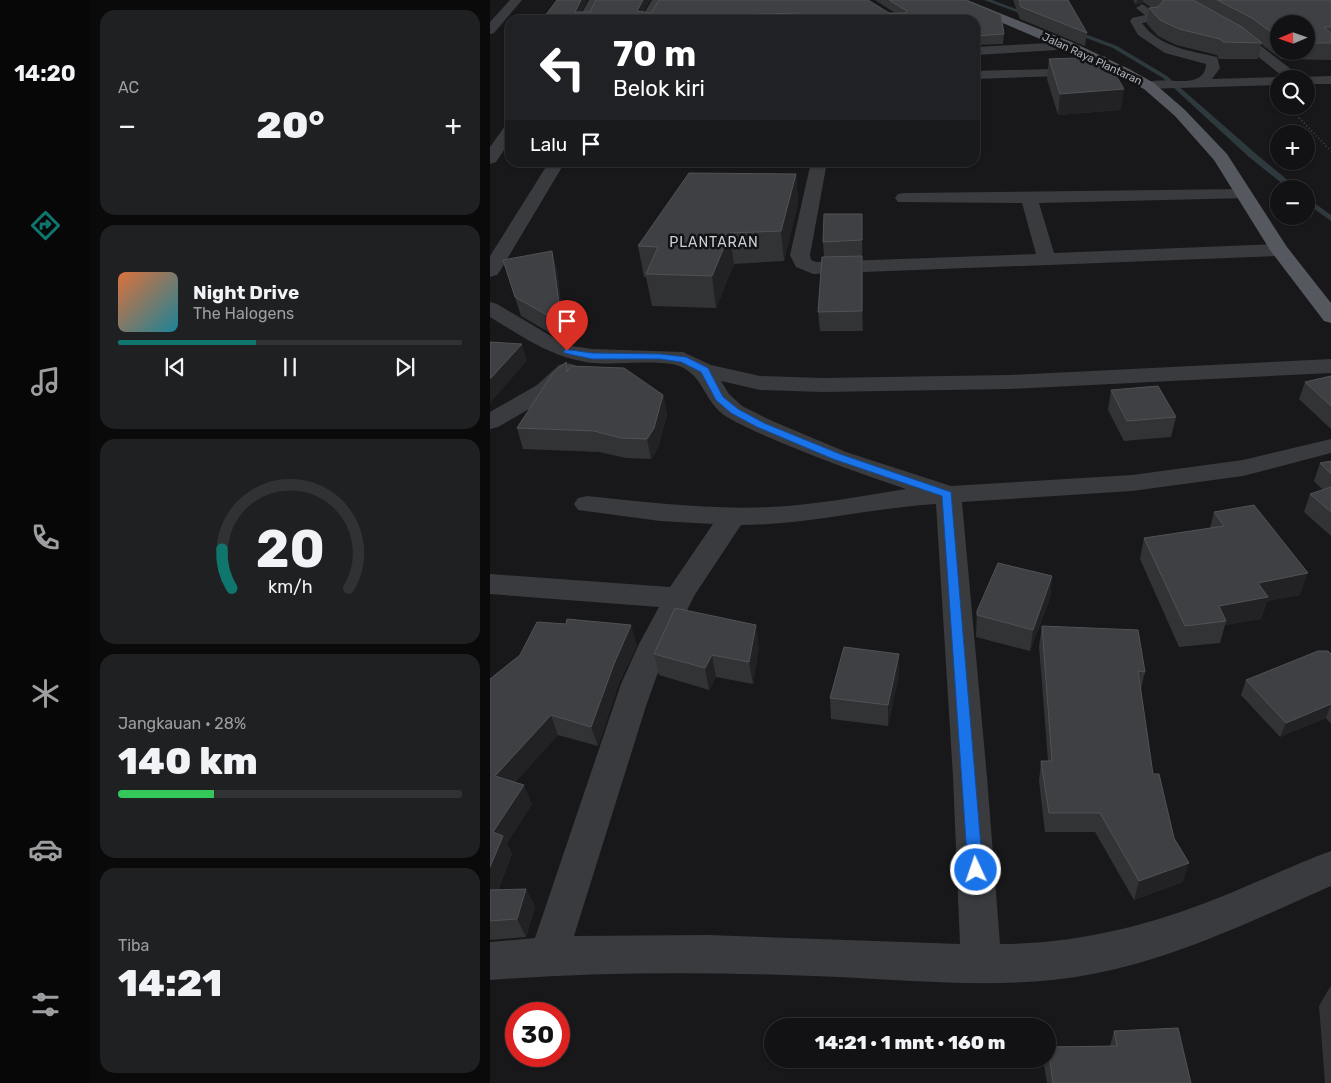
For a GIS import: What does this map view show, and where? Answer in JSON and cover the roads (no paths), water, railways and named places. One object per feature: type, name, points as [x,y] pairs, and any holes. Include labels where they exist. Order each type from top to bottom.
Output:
[{"type":"main road","name":"Jalan Raya Plantaran","points":[[957,0],[1069,46],[1124,72],[1148,86],[1180,113],[1221,157],[1279,250],[1331,317]]},
{"type":"street","points":[[490,30],[516,0]]},
{"type":"street","points":[[587,15],[595,0]]},
{"type":"street","points":[[649,15],[658,0]]},
{"type":"street","points":[[1174,0],[1244,39],[1284,70]]},
{"type":"street","points":[[1142,8],[1153,15],[1150,18],[1136,21],[1142,32],[1170,50],[1212,60],[1214,66],[1212,72],[1200,83]]},
{"type":"street","points":[[980,50],[1069,46]]},
{"type":"street","points":[[980,75],[1124,72]]},
{"type":"street","points":[[1315,80],[1331,80]]},
{"type":"street","points":[[1148,86],[1270,81]]},
{"type":"street","points":[[490,159],[505,136]]},
{"type":"street","points":[[490,271],[554,167]]},
{"type":"street","points":[[818,167],[800,255],[803,263],[813,268],[1279,250]]},
{"type":"street","points":[[904,198],[1243,194]]},
{"type":"street","points":[[1029,198],[1047,260]]},
{"type":"street","points":[[490,308],[556,347]]},
{"type":"street","points":[[511,346],[533,344],[556,347],[592,356],[683,359],[704,370],[760,383],[823,385],[1009,382],[1331,366]]},
{"type":"street","points":[[490,422],[545,390],[565,372],[592,356]]},
{"type":"street","points":[[704,370],[719,398],[734,411],[760,425],[837,456],[948,494]]},
{"type":"street","points":[[587,504],[660,512],[733,516],[806,513],[879,500],[1132,483],[1243,468],[1331,446]]},
{"type":"street","points":[[948,494],[970,777],[981,964]]},
{"type":"street","points":[[548,956],[645,665],[663,624],[700,562],[733,516]]},
{"type":"street","points":[[490,584],[679,598]]},
{"type":"street","points":[[490,961],[548,956],[757,955],[981,964],[1059,960],[1113,951],[1212,920],[1331,868]]},
{"type":"waterway","points":[[987,0],[1032,16]]},
{"type":"waterway","points":[[1072,31],[1115,47],[1165,77],[1283,180]]},
{"type":"waterway","points":[[1315,206],[1331,219]]},
{"type":"district","name":"PLANTARAN","points":[[714,242]]}]
